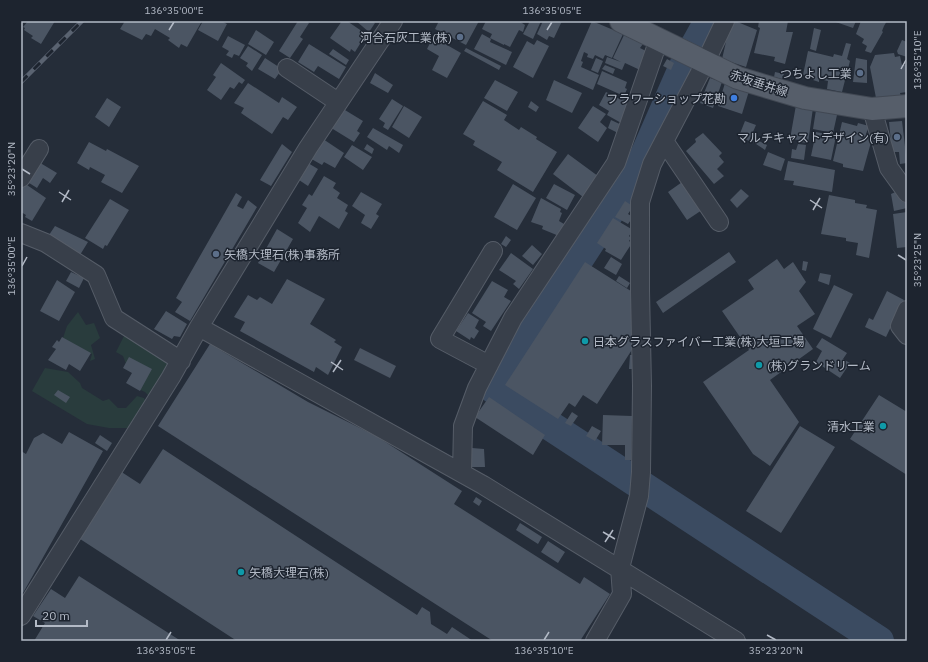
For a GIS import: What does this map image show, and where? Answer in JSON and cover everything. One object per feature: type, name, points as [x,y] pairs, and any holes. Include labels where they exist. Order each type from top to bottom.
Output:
[{"type":"main road","name":"赤坂垂井線","points":[[621,21],[738,78],[805,98],[872,109],[907,106]]},
{"type":"street","points":[[21,616],[181,362],[199,327],[308,148],[393,21]]},
{"type":"street","points":[[595,641],[622,594],[620,568],[639,496],[641,472],[642,386],[640,202],[652,164],[664,142],[694,57],[725,21]]},
{"type":"street","points":[[462,473],[463,426],[477,388],[513,318],[616,163],[659,39]]},
{"type":"street","points":[[287,68],[338,102]]},
{"type":"street","points":[[872,109],[889,168],[907,193]]},
{"type":"street","points":[[664,142],[719,222]]},
{"type":"street","points":[[21,178],[39,149]]},
{"type":"street","points":[[21,233],[46,243],[96,275],[114,318],[181,362]]},
{"type":"street","points":[[489,365],[440,339],[493,251]]},
{"type":"street","points":[[907,310],[900,326],[907,335]]},
{"type":"street","points":[[199,327],[462,473],[620,568],[736,641]]},
{"type":"shaded area","points":[[78,312],[86,325],[94,323],[100,338],[91,345],[95,359],[90,361],[92,354],[63,338],[67,326]]},
{"type":"shaded area","points":[[124,336],[131,337],[173,361],[151,398],[145,392],[134,387],[135,373],[128,369],[123,356],[116,352]]},
{"type":"shaded area","points":[[45,368],[68,372],[80,383],[82,388],[103,401],[109,399],[118,408],[126,408],[137,396],[144,398],[146,402],[136,428],[109,428],[87,424],[32,391]]},
{"type":"building","points":[[28,21],[55,21],[41,44],[31,38],[33,36],[24,30],[25,28],[23,27]]},
{"type":"building","points":[[125,21],[202,21],[187,47],[181,44],[179,48],[168,40],[170,38],[155,29],[151,36],[146,34],[142,40],[120,29]]},
{"type":"building","points":[[203,21],[221,21],[227,24],[218,41],[198,30]]},
{"type":"building","points":[[298,21],[307,21],[309,23],[300,37],[303,39],[290,58],[279,51]]},
{"type":"building","points":[[342,21],[347,21],[366,34],[355,52],[351,49],[350,52],[330,38]]},
{"type":"building","points":[[356,21],[372,21],[375,23],[369,32]]},
{"type":"building","name":"河合石灰工業(株)","points":[[439,21],[479,21],[466,45],[435,29]]},
{"type":"building","points":[[486,21],[519,21],[525,25],[523,32],[519,30],[510,47],[490,38],[492,34],[482,29]]},
{"type":"building","points":[[530,21],[541,21],[533,39],[523,34]]},
{"type":"building","points":[[543,21],[562,21],[554,38],[549,36],[547,40],[537,34]]},
{"type":"building","points":[[592,21],[623,34],[612,58],[605,55],[603,59],[595,55],[593,59],[587,57],[588,54],[584,52],[581,67],[599,75],[593,90],[567,78]]},
{"type":"building","points":[[735,21],[757,30],[746,67],[722,59],[729,29]]},
{"type":"building","points":[[759,21],[788,21],[786,32],[793,32],[785,64],[774,61],[775,57],[754,53],[760,28],[758,27]]},
{"type":"building","points":[[833,21],[856,21],[853,28]]},
{"type":"building","points":[[861,21],[887,21],[882,31],[883,32],[871,53],[865,51],[867,46],[862,43],[864,39],[856,34]]},
{"type":"building","points":[[814,28],[821,30],[816,51],[810,49]]},
{"type":"building","points":[[256,30],[274,42],[266,55],[248,44]]},
{"type":"building","points":[[482,34],[491,39],[490,42],[512,52],[506,65],[474,49]]},
{"type":"building","points":[[624,35],[643,44],[640,48],[648,52],[640,70],[625,63],[622,70],[605,63],[607,57],[621,62],[613,58]]},
{"type":"building","points":[[228,36],[245,45],[239,56],[234,54],[232,58],[226,55],[229,51],[222,47]]},
{"type":"building","points":[[433,37],[461,53],[447,78],[432,70],[439,56],[427,49]]},
{"type":"building","points":[[537,40],[549,46],[533,78],[513,67],[527,41],[534,45]]},
{"type":"building","points":[[902,40],[907,42],[907,57],[898,54],[897,51]]},
{"type":"building","points":[[846,43],[851,44],[847,59],[850,61],[842,92],[827,89],[828,81],[819,79],[819,82],[813,80],[813,78],[803,75],[808,51],[833,57],[834,54],[842,56]]},
{"type":"building","points":[[309,44],[346,67],[339,79],[318,66],[314,72],[298,62]]},
{"type":"building","points":[[248,46],[262,55],[252,71],[246,66],[248,63],[240,58]]},
{"type":"building","points":[[466,48],[501,66],[499,70],[464,51]]},
{"type":"building","points":[[333,49],[349,60],[346,65],[329,54]]},
{"type":"building","points":[[894,53],[895,57],[900,56],[902,65],[907,65],[907,92],[900,93],[901,96],[876,98],[870,67],[875,55]]},
{"type":"building","points":[[265,58],[282,69],[275,79],[258,69]]},
{"type":"building","points":[[596,58],[603,61],[598,73],[591,70]]},
{"type":"building","name":"つちよし工業","points":[[856,58],[867,60],[867,83],[853,82]]},
{"type":"building","points":[[667,59],[674,63],[671,70],[663,66]]},
{"type":"building","points":[[221,63],[245,80],[242,84],[239,82],[234,89],[230,87],[221,100],[207,90],[216,77],[213,75]]},
{"type":"building","points":[[605,65],[615,69],[613,74],[602,69]]},
{"type":"building","points":[[602,71],[627,82],[625,88],[627,89],[624,96],[597,84]]},
{"type":"building","points":[[775,72],[784,74],[782,79],[774,77]]},
{"type":"building","points":[[375,73],[393,85],[388,93],[370,83]]},
{"type":"building","points":[[710,78],[722,82],[713,108],[700,103]]},
{"type":"building","points":[[495,80],[518,92],[507,111],[484,98]]},
{"type":"building","points":[[554,80],[582,93],[572,113],[546,100]]},
{"type":"building","points":[[248,83],[279,103],[282,97],[297,107],[288,120],[283,117],[272,134],[241,113],[244,108],[234,103]]},
{"type":"building","name":"フラワーショップ花勘","points":[[725,83],[749,91],[742,114],[718,106]]},
{"type":"building","points":[[606,92],[622,100],[623,97],[634,102],[623,124],[607,115],[609,111],[599,105]]},
{"type":"building","points":[[107,98],[121,107],[109,127],[95,117]]},
{"type":"building","points":[[392,99],[403,106],[388,130],[383,127],[385,123],[379,119]]},
{"type":"building","points":[[483,101],[507,115],[504,120],[519,130],[521,127],[537,137],[536,139],[557,152],[533,192],[497,170],[502,162],[473,145],[475,141],[463,134]]},
{"type":"building","points":[[531,101],[539,107],[536,112],[528,107]]},
{"type":"building","points":[[796,105],[813,108],[808,143],[790,139]]},
{"type":"building","points":[[404,106],[422,117],[409,138],[392,127]]},
{"type":"building","points":[[593,106],[606,114],[600,122],[607,128],[598,142],[578,128]]},
{"type":"building","points":[[340,107],[363,121],[357,131],[360,133],[354,142],[328,126]]},
{"type":"building","points":[[816,110],[837,115],[833,133],[813,129]]},
{"type":"building","points":[[611,120],[624,126],[620,134],[608,128]]},
{"type":"building","points":[[745,121],[756,125],[749,141],[739,136]]},
{"type":"building","name":"マルチキャストデザイン(有)","points":[[902,121],[907,163],[900,164],[899,152],[892,152],[889,122]]},
{"type":"building","points":[[842,122],[857,126],[858,123],[869,126],[866,134],[873,135],[863,171],[843,167],[843,164],[833,161]]},
{"type":"building","points":[[373,128],[403,145],[399,153],[389,146],[387,150],[367,137]]},
{"type":"building","points":[[816,132],[836,136],[831,160],[811,156]]},
{"type":"building","points":[[703,133],[722,153],[719,156],[724,162],[717,169],[724,176],[714,184],[686,151],[696,142],[695,139]]},
{"type":"building","points":[[320,137],[344,153],[335,168],[324,162],[322,165],[308,157]]},
{"type":"building","points":[[755,139],[767,145],[765,150],[753,142]]},
{"type":"building","points":[[89,142],[106,151],[107,149],[139,166],[122,193],[101,182],[105,175],[90,167],[89,170],[77,163]]},
{"type":"building","points":[[282,144],[292,152],[271,186],[260,180]]},
{"type":"building","points":[[367,144],[374,149],[372,154],[364,149]]},
{"type":"building","points":[[798,144],[806,145],[804,160],[791,158],[792,149],[796,150]]},
{"type":"building","points":[[352,145],[372,157],[363,170],[344,157]]},
{"type":"building","points":[[768,152],[785,159],[781,171],[763,165]]},
{"type":"building","points":[[568,154],[602,179],[587,200],[553,174]]},
{"type":"building","points":[[303,160],[318,169],[308,186],[293,176]]},
{"type":"building","points":[[37,161],[57,173],[50,183],[43,178],[37,188],[26,181]]},
{"type":"building","points":[[788,161],[835,170],[832,192],[793,185],[794,181],[784,180]]},
{"type":"building","points":[[324,176],[336,183],[333,188],[340,193],[337,198],[348,205],[345,211],[348,213],[339,229],[319,216],[310,232],[298,223],[307,208],[302,205],[309,194],[312,196]]},
{"type":"building","points":[[685,180],[705,208],[687,220],[668,192]]},
{"type":"building","points":[[24,183],[46,198],[32,221],[25,217],[26,215],[21,212],[21,189]]},
{"type":"building","points":[[513,184],[536,198],[517,230],[494,217]]},
{"type":"building","points":[[554,184],[575,195],[567,210],[546,198]]},
{"type":"building","points":[[741,189],[749,196],[737,208],[730,200]]},
{"type":"building","points":[[900,190],[907,200],[907,208],[894,211],[891,194]]},
{"type":"building","points":[[361,192],[382,204],[376,214],[379,216],[371,229],[361,223],[365,215],[352,206]]},
{"type":"building","name":"矢橋大理石(株)事務所","points":[[236,193],[242,197],[237,206],[243,209],[248,200],[257,207],[190,321],[175,312],[182,302],[176,298]]},
{"type":"building","points":[[829,195],[855,200],[855,203],[867,205],[866,208],[877,210],[869,258],[856,255],[858,243],[846,241],[846,238],[821,234]]},
{"type":"building","points":[[541,198],[561,209],[560,212],[562,213],[559,221],[564,224],[559,236],[542,229],[543,226],[531,222]]},
{"type":"building","points":[[110,199],[129,210],[107,246],[105,245],[103,249],[85,238]]},
{"type":"building","points":[[625,201],[631,205],[630,207],[632,208],[628,214],[633,217],[628,224],[615,217]]},
{"type":"building","points":[[907,212],[907,247],[897,248],[893,214]]},
{"type":"building","points":[[613,218],[633,230],[629,236],[631,238],[629,241],[632,243],[621,260],[605,251],[606,249],[597,243]]},
{"type":"building","points":[[55,226],[88,242],[80,255],[47,238]]},
{"type":"building","points":[[277,229],[293,239],[274,272],[258,263]]},
{"type":"building","points":[[506,236],[511,240],[506,247],[501,244]]},
{"type":"building","points":[[532,245],[542,254],[533,265],[522,256]]},
{"type":"building","points":[[729,252],[736,262],[663,313],[656,302]]},
{"type":"building","points":[[511,253],[533,269],[519,289],[513,284],[516,281],[499,270]]},
{"type":"building","points":[[611,257],[622,264],[616,275],[604,268]]},
{"type":"building","name":"(株)グランドリーム","points":[[777,259],[784,269],[793,262],[806,282],[799,291],[815,314],[797,326],[813,349],[770,380],[799,422],[770,466],[753,454],[703,382],[749,350],[722,311],[754,289],[748,280]]},
{"type":"building","points":[[803,261],[808,262],[806,271],[802,270]]},
{"type":"building","name":"日本グラスファイバー工業(株)大垣工場","points":[[585,262],[634,293],[635,345],[597,404],[583,395],[575,407],[569,403],[558,419],[505,385]]},
{"type":"building","points":[[71,272],[84,278],[79,288],[66,281]]},
{"type":"building","points":[[820,273],[831,275],[829,285],[818,281]]},
{"type":"building","points":[[619,276],[630,283],[627,288],[616,281]]},
{"type":"building","points":[[287,279],[325,299],[310,324],[336,340],[334,342],[342,347],[328,375],[316,367],[314,372],[240,331],[245,322],[234,317],[248,295],[257,300],[260,297],[272,304]]},
{"type":"building","points":[[57,280],[75,292],[59,321],[40,311]]},
{"type":"building","points":[[492,281],[508,290],[504,297],[511,301],[491,331],[483,326],[486,322],[472,313]]},
{"type":"building","points":[[834,285],[853,294],[831,338],[813,329]]},
{"type":"building","points":[[887,291],[904,300],[886,337],[865,327],[869,318],[873,320]]},
{"type":"building","points":[[166,311],[187,324],[180,337],[174,336],[172,339],[154,329]]},
{"type":"building","points":[[468,313],[479,320],[475,328],[479,331],[474,339],[471,337],[470,340],[456,331]]},
{"type":"building","points":[[62,337],[91,353],[80,371],[69,364],[66,370],[48,360],[56,349],[52,347],[57,340],[59,342]]},
{"type":"building","points":[[822,338],[847,353],[843,359],[850,363],[840,378],[816,362],[822,351],[816,347]]},
{"type":"building","points":[[210,344],[308,402],[376,436],[462,491],[454,504],[580,584],[584,577],[610,594],[580,641],[493,641],[158,426]]},
{"type":"building","points":[[360,348],[396,366],[390,378],[354,360]]},
{"type":"building","points":[[630,355],[636,355],[635,369],[629,369]]},
{"type":"building","points":[[129,357],[152,369],[140,391],[126,383],[132,373],[123,368]]},
{"type":"building","points":[[58,390],[70,397],[66,403],[54,395]]},
{"type":"building","name":"清水工業","points":[[879,395],[907,412],[907,475],[850,439]]},
{"type":"building","points":[[489,397],[545,435],[533,455],[475,417]]},
{"type":"building","points":[[572,412],[578,416],[571,426],[565,423]]},
{"type":"building","points":[[603,415],[632,416],[631,460],[625,460],[625,445],[602,445]]},
{"type":"building","points":[[592,426],[601,431],[595,441],[586,436]]},
{"type":"building","points":[[800,426],[835,447],[781,533],[746,511]]},
{"type":"building","points":[[69,432],[103,451],[23,593],[21,592],[21,451],[26,454],[34,438],[43,433],[62,444]]},
{"type":"building","points":[[100,435],[112,443],[107,451],[95,443]]},
{"type":"building","points":[[472,448],[484,449],[485,467],[472,467]]},
{"type":"building","name":"矢橋大理石(株)","points":[[163,449],[417,615],[422,607],[430,612],[431,624],[447,634],[452,627],[473,641],[237,641],[77,537],[120,471],[140,484]]},
{"type":"building","points":[[476,497],[482,501],[479,506],[473,502]]},
{"type":"building","points":[[520,523],[542,537],[538,544],[516,530]]},
{"type":"building","points":[[548,541],[565,552],[558,563],[541,552]]},
{"type":"building","points":[[79,576],[181,641],[34,641],[45,623],[33,616],[51,589],[65,598]]},
{"type":"waterway","points":[[709,21],[684,66],[642,162],[494,389],[879,641]]},
{"type":"railway","points":[[21,82],[82,21]]},
{"type":"place","name":"河合石灰工業(株)","points":[[460,37]]},
{"type":"place","name":"つちよし工業","points":[[860,73]]},
{"type":"place","name":"フラワーショップ花勘","points":[[734,98]]},
{"type":"place","name":"マルチキャストデザイン(有)","points":[[897,137]]},
{"type":"place","name":"矢橋大理石(株)事務所","points":[[216,254]]},
{"type":"place","name":"日本グラスファイバー工業(株)大垣工場","points":[[585,341]]},
{"type":"place","name":"(株)グランドリーム","points":[[759,365]]},
{"type":"place","name":"清水工業","points":[[883,426]]},
{"type":"place","name":"矢橋大理石(株)","points":[[241,572]]}]
